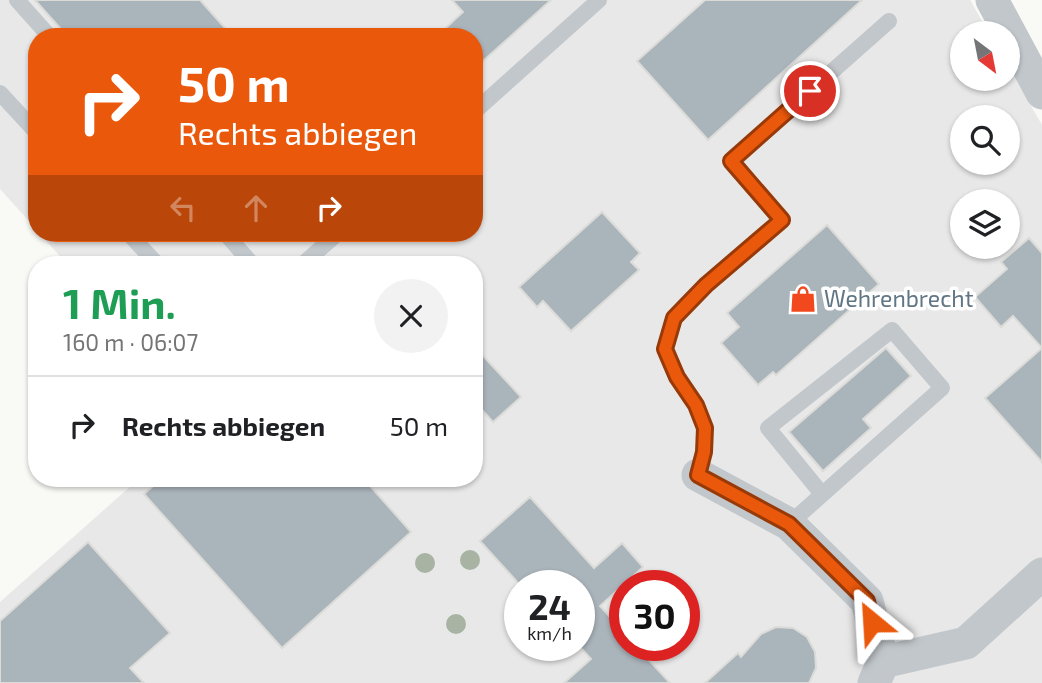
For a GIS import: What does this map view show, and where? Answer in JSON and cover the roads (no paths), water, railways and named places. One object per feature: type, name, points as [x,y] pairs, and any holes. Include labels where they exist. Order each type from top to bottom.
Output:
[{"type":"street","points":[[992,0],[1042,93]]},
{"type":"street","points":[[698,475],[789,524],[867,601],[879,673],[966,643],[1042,574]]},
{"type":"lane","points":[[17,0],[42,28]]},
{"type":"lane","points":[[483,103],[600,0]]},
{"type":"lane","points":[[698,475],[704,452],[705,428],[696,405],[677,377],[665,349],[674,318],[706,285],[782,220],[731,161],[888,21]]},
{"type":"lane","points":[[0,93],[28,123]]},
{"type":"lane","points":[[136,242],[150,256]]},
{"type":"lane","points":[[233,242],[246,256]]},
{"type":"lane","points":[[312,256],[328,242]]},
{"type":"lane","points":[[789,524],[942,388],[892,330],[768,428],[822,494]]},
{"type":"place","name":"Wehrenbrecht","points":[[803,299]]}]
